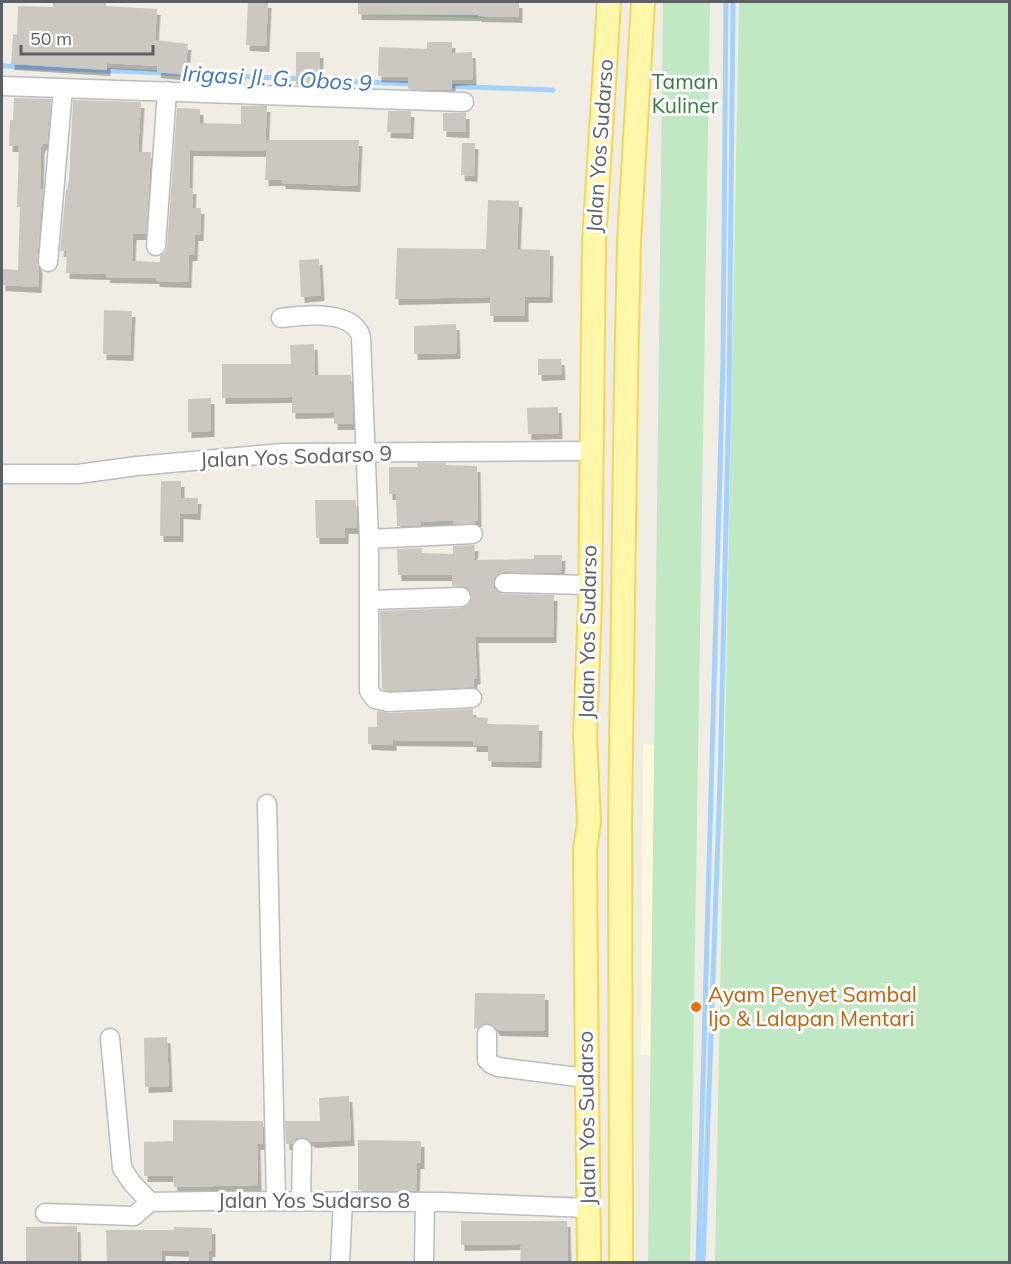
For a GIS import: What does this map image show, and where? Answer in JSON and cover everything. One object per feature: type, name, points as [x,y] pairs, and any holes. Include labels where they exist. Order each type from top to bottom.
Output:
[{"type":"main road","name":"Jalan Yos Sudarso","points":[[589,1263],[585,849],[589,823],[585,735],[590,585],[594,242],[609,2]]},
{"type":"main road","name":"Jalan Yos Sudarso","points":[[621,1263],[620,822],[630,241],[643,2]]},
{"type":"main road","points":[[589,823],[620,822]]},
{"type":"street","points":[[2,86],[464,102]]},
{"type":"street","points":[[48,262],[63,88]]},
{"type":"street","points":[[156,246],[167,91]]},
{"type":"street","points":[[281,318],[307,315],[336,318],[347,321],[359,331],[363,369],[369,539],[369,691],[375,699],[388,702],[472,698]]},
{"type":"street","name":"Jalan Yos Sodarso 9","points":[[2,474],[78,474],[137,466],[282,453],[591,451]]},
{"type":"street","points":[[369,539],[473,534]]},
{"type":"street","points":[[504,583],[590,585]]},
{"type":"street","points":[[370,600],[461,597]]},
{"type":"street","points":[[267,804],[276,1201]]},
{"type":"street","points":[[487,1034],[487,1060],[491,1064],[498,1067],[586,1078]]},
{"type":"street","points":[[110,1038],[122,1168],[132,1184],[150,1202]]},
{"type":"street","points":[[301,1201],[302,1148]]},
{"type":"street","points":[[340,1263],[343,1201]]},
{"type":"street","name":"Jalan Yos Sudarso 8","points":[[45,1213],[134,1216],[150,1202],[425,1202],[588,1208]]},
{"type":"street","points":[[424,1261],[425,1202]]},
{"type":"shaded area","points":[[643,744],[698,747],[693,1057],[641,1055]]},
{"type":"green space","points":[[368,2],[485,2],[485,18],[368,15]]},
{"type":"green space","name":"Taman Kuliner","points":[[663,2],[710,2],[690,1262],[648,1262]]},
{"type":"green space","points":[[739,2],[1009,2],[1009,1262],[715,1262]]},
{"type":"building","points":[[53,2],[106,2],[106,6],[157,9],[155,40],[188,44],[185,75],[157,72],[158,66],[107,63],[107,70],[11,64],[13,34],[17,35],[18,6],[53,7]]},
{"type":"building","points":[[248,2],[268,2],[266,46],[246,45]]},
{"type":"building","points":[[358,2],[519,2],[519,17],[358,14]]},
{"type":"building","points":[[427,42],[452,42],[452,53],[472,52],[473,79],[452,80],[452,90],[408,89],[408,77],[378,76],[379,47],[427,49]]},
{"type":"building","points":[[296,52],[320,52],[320,84],[296,85]]},
{"type":"building","points":[[14,98],[51,99],[47,144],[41,147],[40,189],[43,189],[37,261],[38,287],[2,285],[2,269],[18,270],[19,146],[9,146]]},
{"type":"building","points":[[73,100],[141,102],[138,152],[151,152],[146,234],[133,234],[132,261],[160,262],[160,256],[165,253],[167,247],[177,108],[200,109],[200,123],[241,124],[241,106],[267,106],[265,151],[190,150],[189,188],[193,188],[192,208],[201,208],[200,235],[195,235],[194,255],[189,255],[188,282],[156,281],[156,278],[106,277],[107,274],[66,273],[67,251],[60,251],[69,180]]},
{"type":"building","points":[[388,111],[411,111],[410,133],[387,132]]},
{"type":"building","points":[[443,113],[466,113],[466,132],[443,131]]},
{"type":"building","points":[[267,140],[359,140],[357,186],[282,183],[282,180],[265,180]]},
{"type":"building","points":[[462,143],[475,143],[474,176],[461,175]]},
{"type":"building","points":[[488,200],[519,201],[517,249],[550,250],[549,297],[525,297],[525,316],[490,316],[490,297],[395,299],[397,248],[486,249]]},
{"type":"building","points":[[319,259],[321,295],[301,297],[299,260]]},
{"type":"building","points":[[104,310],[132,311],[130,355],[103,354]]},
{"type":"building","points":[[456,324],[457,353],[414,354],[414,326]]},
{"type":"building","points":[[314,344],[315,375],[351,375],[353,424],[334,424],[334,412],[292,413],[292,397],[222,398],[222,364],[291,364],[290,345]]},
{"type":"building","points":[[538,359],[561,359],[562,374],[538,375]]},
{"type":"building","points":[[211,398],[211,431],[188,432],[188,399]]},
{"type":"building","points":[[558,407],[559,433],[528,434],[527,408]]},
{"type":"building","points":[[417,463],[477,466],[478,521],[453,524],[453,520],[420,522],[421,525],[397,526],[396,494],[389,494],[389,467],[418,467]]},
{"type":"building","points":[[161,481],[181,481],[181,498],[198,498],[197,514],[180,513],[180,536],[160,536]]},
{"type":"building","points":[[315,500],[356,500],[357,528],[345,528],[345,538],[316,538]]},
{"type":"building","points":[[475,545],[474,560],[534,559],[534,555],[562,555],[561,573],[504,572],[495,577],[493,582],[494,589],[503,594],[554,595],[553,637],[475,637],[477,678],[474,679],[473,687],[389,691],[382,689],[380,611],[461,608],[467,606],[472,597],[467,587],[452,586],[452,575],[398,575],[397,549],[422,548],[422,553],[453,554],[453,546]]},
{"type":"building","points":[[473,709],[473,717],[488,718],[487,724],[539,725],[538,762],[488,761],[488,746],[473,746],[473,741],[393,740],[393,745],[368,744],[368,727],[377,727],[377,711],[389,713]]},
{"type":"building","points":[[475,993],[545,994],[545,1031],[497,1030],[488,1023],[474,1029]]},
{"type":"building","points":[[167,1037],[169,1086],[145,1087],[144,1038]]},
{"type":"building","points":[[349,1096],[351,1140],[312,1142],[302,1137],[296,1138],[292,1144],[286,1144],[285,1121],[320,1121],[319,1098]]},
{"type":"building","points":[[173,1120],[263,1121],[263,1144],[257,1144],[258,1185],[174,1187],[173,1176],[144,1176],[144,1142],[173,1141]]},
{"type":"building","points":[[358,1140],[421,1141],[421,1163],[417,1163],[416,1191],[358,1190]]},
{"type":"building","points":[[461,1221],[567,1221],[568,1263],[520,1263],[521,1244],[461,1245]]},
{"type":"building","points":[[77,1226],[78,1263],[26,1263],[26,1227]]},
{"type":"building","points":[[174,1227],[212,1228],[212,1251],[209,1251],[208,1263],[189,1263],[189,1251],[162,1250],[162,1263],[107,1263],[106,1230],[174,1230]]},
{"type":"waterway","points":[[698,1262],[723,360],[726,2]]},
{"type":"waterway","points":[[703,1262],[720,779],[729,395],[733,2]]},
{"type":"waterway","name":"Irigasi Jl. G. Obos 9","points":[[2,66],[303,79]]},
{"type":"waterway","name":"Irigasi Jl. G. Obos 9","points":[[315,80],[413,84]]},
{"type":"waterway","name":"Irigasi Jl. G. Obos 9","points":[[447,86],[553,90]]},
{"type":"place","name":"Ayam Penyet Sambal Ijo & Lalapan Mentari","points":[[696,1007]]}]
